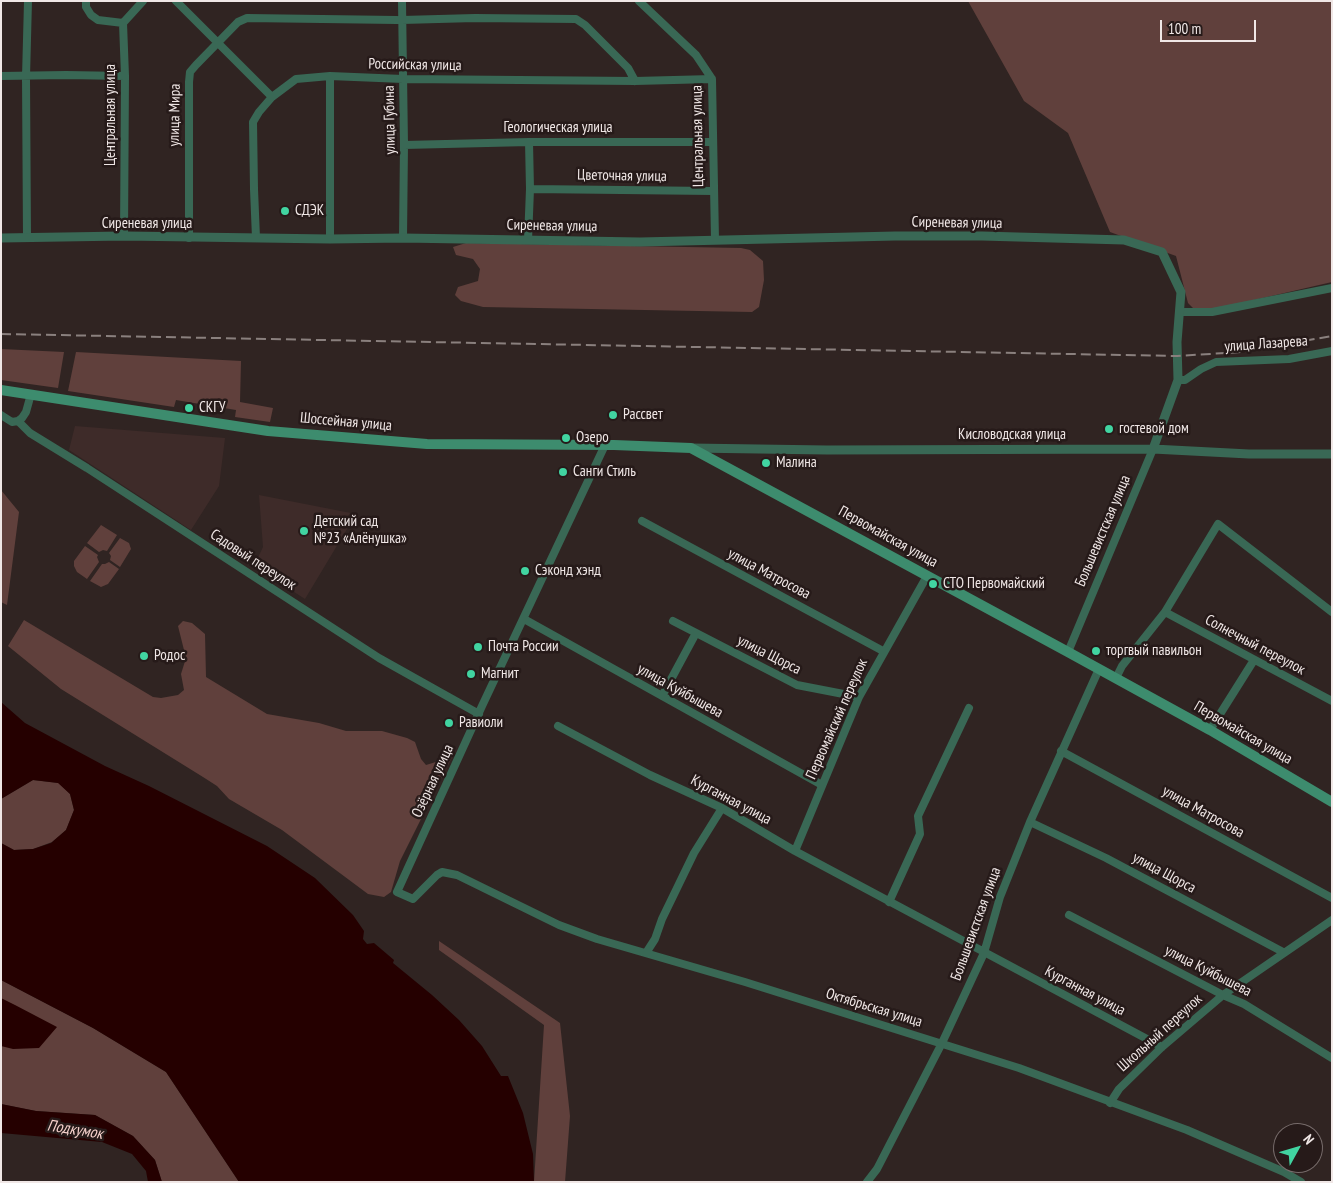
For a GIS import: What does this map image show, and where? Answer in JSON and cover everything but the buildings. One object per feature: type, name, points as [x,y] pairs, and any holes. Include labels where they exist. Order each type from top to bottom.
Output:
[{"type":"main road","name":"Шоссейная улица","points":[[1,390],[268,430],[427,444],[606,445],[691,448]]},
{"type":"main road","name":"Первомайская улица","points":[[691,448],[1116,678],[1210,730],[1332,802]]},
{"type":"street","points":[[26,238],[28,1]]},
{"type":"street","points":[[86,1],[86,7],[91,15],[98,20],[123,23],[143,1]]},
{"type":"street","points":[[176,1],[272,97]]},
{"type":"street","name":"улица Губина","points":[[402,1],[399,20],[403,79],[403,238]]},
{"type":"street","name":"Центральная улица","points":[[639,1],[696,55],[712,79],[714,240]]},
{"type":"street","name":"улица Мира","points":[[189,238],[190,72],[238,22],[247,18],[399,20],[475,18],[576,19],[585,25],[628,68],[635,81]]},
{"type":"street","name":"Центральная улица","points":[[123,23],[126,76],[124,236]]},
{"type":"street","points":[[1,76],[126,76]]},
{"type":"street","points":[[330,76],[330,239]]},
{"type":"street","name":"Российская улица","points":[[256,238],[253,122],[272,97],[296,79],[330,76],[403,79],[635,81],[712,79]]},
{"type":"street","points":[[528,240],[529,142]]},
{"type":"street","name":"Геологическая улица","points":[[404,145],[529,142],[712,142]]},
{"type":"street","name":"Цветочная улица","points":[[530,189],[713,191]]},
{"type":"street","name":"Сиреневая улица","points":[[1,238],[124,236],[640,242],[895,236],[1124,240],[1162,252],[1182,292],[1180,312]]},
{"type":"street","points":[[1153,449],[1178,380],[1180,312],[1212,312],[1332,288]]},
{"type":"street","name":"улица Лазарева","points":[[1178,380],[1185,380],[1216,362],[1289,359],[1332,350]]},
{"type":"street","points":[[1,416],[12,422],[18,421],[26,412],[30,394]]},
{"type":"street","name":"Садовый переулок","points":[[18,421],[30,433],[380,658],[479,714]]},
{"type":"street","name":"Озёрная улица","points":[[437,875],[413,899],[397,892],[606,445]]},
{"type":"street","name":"Кисловодская улица","points":[[691,448],[827,450],[1153,449],[1249,454],[1332,454]]},
{"type":"street","name":"Большевистская улица","points":[[1068,652],[1153,449]]},
{"type":"street","name":"улица Матросова","points":[[642,521],[883,652]]},
{"type":"street","points":[[1116,678],[1122,666],[1165,612],[1218,524],[1332,612]]},
{"type":"street","name":"Первомайский переулок","points":[[795,850],[858,697],[927,576]]},
{"type":"street","name":"Солнечный переулок","points":[[1165,612],[1332,701]]},
{"type":"street","name":"улица Куйбышева","points":[[524,619],[822,786]]},
{"type":"street","name":"улица Щорса","points":[[673,621],[797,685],[858,697]]},
{"type":"street","points":[[662,696],[696,633]]},
{"type":"street","points":[[1210,730],[1254,660]]},
{"type":"street","name":"Большевистская улица","points":[[867,1182],[877,1169],[942,1043],[984,953],[1000,897],[1030,822],[1099,669]]},
{"type":"street","points":[[889,902],[920,834],[918,816],[969,708]]},
{"type":"street","name":"Курганная улица","points":[[558,726],[650,775],[722,808],[889,902],[1162,1047]]},
{"type":"street","name":"улица Матросова","points":[[1061,751],[1332,898]]},
{"type":"street","points":[[646,953],[655,940],[662,919],[694,853],[722,808]]},
{"type":"street","name":"улица Щорса","points":[[1030,822],[1106,858],[1283,952]]},
{"type":"street","name":"Октябрьская улица","points":[[437,875],[442,872],[457,876],[559,925],[597,940],[646,953],[1019,1068],[1187,1130],[1284,1172],[1301,1182]]},
{"type":"street","name":"улица Куйбышева","points":[[1069,915],[1244,1004],[1332,1058]]},
{"type":"street","name":"Школьный переулок","points":[[1110,1103],[1119,1089],[1162,1047],[1223,995],[1332,920]]},
{"type":"shaded area","points":[[968,1],[1332,1],[1332,282],[1211,310],[1193,308],[1188,303],[1176,256],[1110,232],[1068,133],[1024,101]]},
{"type":"shaded area","points":[[466,243],[741,248],[750,250],[763,261],[764,280],[759,307],[752,312],[483,307],[461,301],[455,295],[458,287],[478,281],[480,269],[473,259],[456,255],[453,247]]},
{"type":"shaded area","points":[[1,349],[64,352],[58,388],[1,380]]},
{"type":"shaded area","points":[[76,352],[241,361],[240,402],[273,408],[270,422],[235,417],[236,410],[176,400],[174,407],[68,391]]},
{"type":"shaded area","name":"СКГУ","points":[[75,426],[225,438],[219,486],[191,530],[69,450]]},
{"type":"shaded area","points":[[1,490],[19,512],[7,605],[1,602]]},
{"type":"shaded area","name":"Детский сад №23 «Алёнушка»","points":[[259,495],[356,514],[305,599],[254,566],[263,547]]},
{"type":"shaded area","points":[[101,525],[117,535],[107,551],[99,552],[87,543]]},
{"type":"shaded area","points":[[120,538],[129,543],[131,549],[120,567],[110,560],[111,556],[109,553]]},
{"type":"shaded area","points":[[85,546],[98,555],[99,562],[87,579],[77,572],[74,566],[74,561]]},
{"type":"shaded area","points":[[109,562],[119,569],[108,584],[101,587],[90,581],[102,564]]},
{"type":"shaded area","points":[[24,620],[153,697],[161,698],[178,695],[184,690],[181,674],[186,658],[178,626],[183,621],[192,623],[205,634],[206,677],[267,714],[319,723],[346,731],[382,731],[407,738],[415,742],[421,759],[426,765],[452,757],[400,861],[391,892],[384,897],[368,894],[282,830],[229,799],[217,786],[61,689],[8,646]]},
{"type":"shaded area","points":[[33,780],[59,783],[70,794],[74,810],[66,830],[52,842],[33,849],[14,850],[1,843],[1,799]]},
{"type":"shaded area","points":[[439,941],[560,1023],[570,1116],[565,1182],[534,1182],[544,1025],[439,950]]},
{"type":"shaded area","points":[[1,980],[93,1028],[166,1072],[239,1182],[162,1182],[155,1160],[133,1136],[95,1115],[36,1111],[1,1104]]},
{"type":"water","points":[[1,702],[25,723],[105,766],[149,786],[267,846],[315,878],[353,915],[364,931],[363,939],[367,944],[374,943],[394,960],[393,963],[459,1020],[482,1046],[501,1076],[508,1076],[523,1113],[533,1154],[534,1182],[239,1182],[166,1072],[93,1028],[1,980],[1,843],[14,850],[33,849],[51,843],[66,830],[74,810],[70,794],[58,783],[33,780],[1,799]]},
{"type":"water","points":[[1,998],[57,1027],[39,1048],[13,1049],[1,1046]]},
{"type":"water","name":"Подкумок","points":[[1,1104],[36,1111],[95,1115],[133,1136],[155,1160],[162,1182],[148,1182],[146,1171],[132,1154],[102,1142],[1,1133]]},
{"type":"railway","points":[[1,334],[1177,356],[1242,352],[1332,336]]},
{"type":"place","name":"СДЭК","points":[[285,211]]},
{"type":"place","name":"СКГУ","points":[[189,408]]},
{"type":"place","name":"Рассвет","points":[[613,415]]},
{"type":"place","name":"гостевой дом","points":[[1109,429]]},
{"type":"place","name":"Озеро","points":[[566,438]]},
{"type":"place","name":"Малина","points":[[766,463]]},
{"type":"place","name":"Санги Стиль","points":[[563,472]]},
{"type":"place","name":"Детский сад №23 «Алёнушка»","points":[[304,531]]},
{"type":"place","name":"Сэконд хэнд","points":[[525,571]]},
{"type":"place","name":"СТО Первомайский","points":[[933,584]]},
{"type":"place","name":"Почта России","points":[[478,647]]},
{"type":"place","name":"торгвый павильон","points":[[1096,651]]},
{"type":"place","name":"Родос","points":[[144,656]]},
{"type":"place","name":"Магнит","points":[[471,674]]},
{"type":"place","name":"Равиоли","points":[[449,723]]}]
